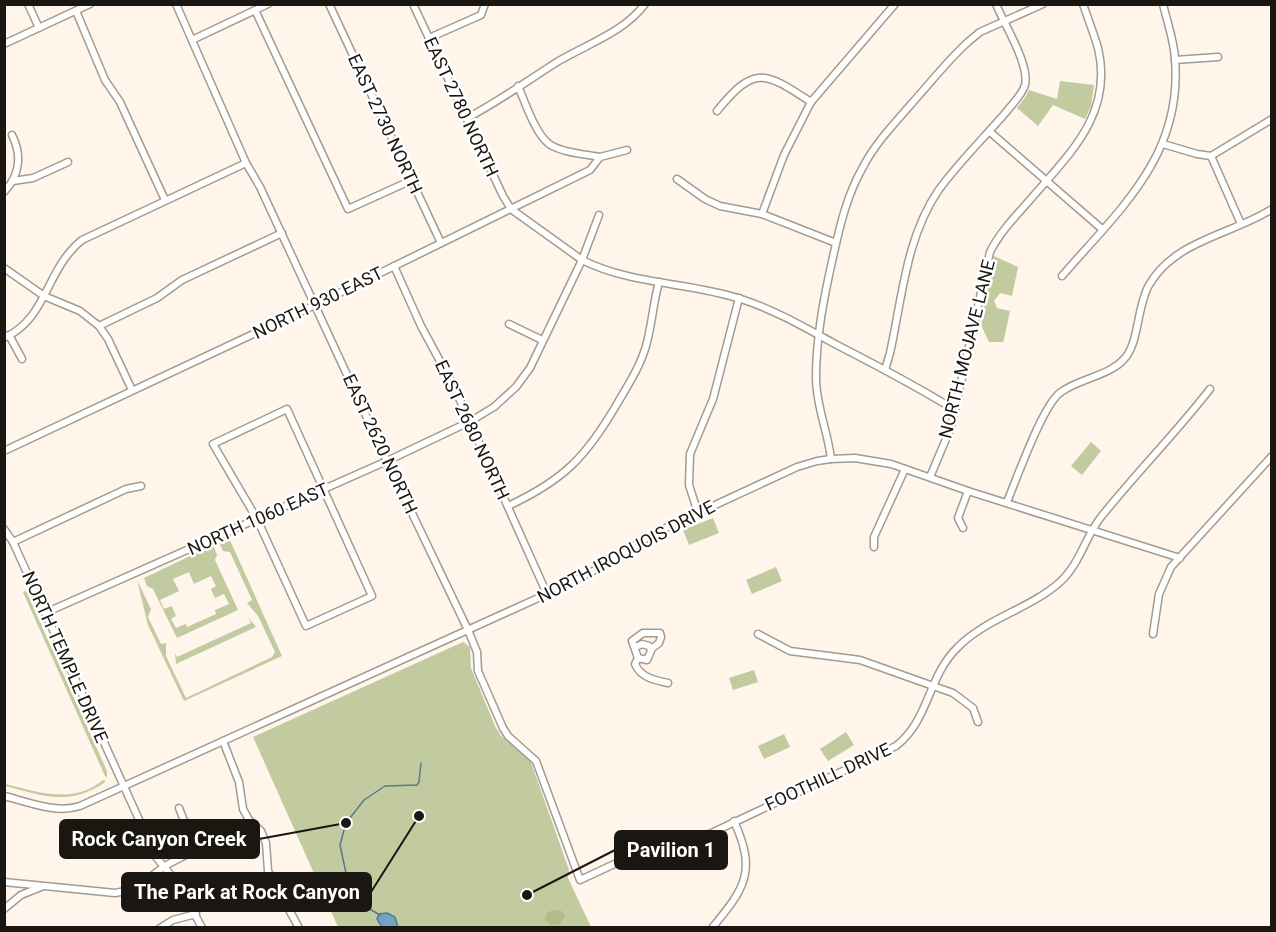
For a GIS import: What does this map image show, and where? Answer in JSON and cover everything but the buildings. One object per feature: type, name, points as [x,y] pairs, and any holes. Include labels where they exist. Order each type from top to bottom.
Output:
[{"type":"street","points":[[28,4],[39,28]]},
{"type":"street","points":[[4,44],[90,4]]},
{"type":"street","name":"EAST 2620 NORTH","points":[[176,4],[246,163],[282,233],[468,630],[477,652],[478,671],[503,728],[508,736],[536,761],[580,880]]},
{"type":"street","points":[[192,40],[268,4]]},
{"type":"street","name":"EAST 2730 NORTH","points":[[329,4],[441,243]]},
{"type":"street","name":"EAST 2780 NORTH","points":[[413,4],[502,196],[511,209]]},
{"type":"street","points":[[429,38],[481,15],[485,4]]},
{"type":"street","points":[[467,118],[571,54],[614,32],[637,15],[645,4]]},
{"type":"street","points":[[762,214],[784,155],[811,102],[895,4]]},
{"type":"street","points":[[885,370],[914,243],[923,217],[945,182],[1020,95],[1025,83],[1023,65],[996,4]]},
{"type":"street","points":[[831,459],[830,444],[819,405],[816,379],[818,335],[821,310],[836,243],[854,183],[885,133],[968,42],[980,32],[1043,4]]},
{"type":"street","name":"NORTH MOJAVE LANE","points":[[930,477],[951,427],[990,252],[1002,232],[1084,135],[1095,110],[1100,78],[1099,56],[1083,4]]},
{"type":"street","points":[[1062,276],[1142,183],[1163,144],[1172,110],[1175,60],[1163,4]]},
{"type":"street","points":[[255,10],[348,209],[412,180]]},
{"type":"street","points":[[76,11],[105,80],[120,102],[165,200]]},
{"type":"street","points":[[1175,60],[1218,57]]},
{"type":"street","points":[[717,111],[742,84],[757,78],[770,78],[780,82],[811,102]]},
{"type":"street","points":[[518,86],[539,132],[549,143],[570,151],[600,157]]},
{"type":"street","points":[[1163,144],[1211,156],[1272,119]]},
{"type":"street","points":[[990,132],[1102,229]]},
{"type":"street","points":[[4,192],[13,181],[19,158],[12,135]]},
{"type":"street","name":"NORTH 930 EAST","points":[[4,451],[315,305],[511,209],[590,170],[600,157],[627,150]]},
{"type":"street","points":[[1211,156],[1241,224]]},
{"type":"street","points":[[13,181],[33,178],[68,162]]},
{"type":"street","points":[[22,359],[7,336],[30,321],[62,260],[82,240],[246,163]]},
{"type":"street","points":[[677,179],[705,199],[720,206],[762,214],[836,243]]},
{"type":"street","points":[[511,209],[582,260],[615,274],[739,298],[793,320],[914,385],[955,410]]},
{"type":"street","points":[[1007,501],[1051,401],[1061,391],[1117,365],[1127,356],[1144,296],[1160,270],[1187,248],[1272,209]]},
{"type":"street","name":"NORTH 1060 EAST","points":[[45,614],[387,461],[470,422],[494,407],[516,387],[530,368],[582,260],[599,215]]},
{"type":"street","points":[[99,326],[156,298],[182,280],[282,233]]},
{"type":"street","name":"EAST 2680 NORTH","points":[[394,266],[470,422],[547,594]]},
{"type":"street","points":[[4,268],[44,296],[80,311],[99,326],[108,339],[132,390]]},
{"type":"street","points":[[508,506],[537,493],[560,476],[597,437],[637,368],[648,335],[659,282]]},
{"type":"street","points":[[698,513],[689,485],[690,454],[713,399],[739,298]]},
{"type":"street","points":[[509,324],[542,340]]},
{"type":"street","name":"FOOTHILL DRIVE","points":[[580,880],[636,854],[676,848],[688,843],[896,746],[917,724],[944,663],[968,638],[985,626],[1046,593],[1062,579],[1077,560],[1093,529],[1210,389]]},
{"type":"street","points":[[287,409],[372,596],[306,626],[257,519],[213,444],[287,409]]},
{"type":"street","points":[[1153,634],[1159,594],[1171,567],[1272,456]]},
{"type":"street","name":"NORTH IROQUOIS DRIVE","points":[[4,796],[53,808],[65,809],[80,806],[547,594],[593,571],[648,537],[797,467],[818,461],[831,459],[879,461],[1180,558]]},
{"type":"street","points":[[874,547],[874,537],[905,469]]},
{"type":"street","points":[[13,542],[126,489],[141,486]]},
{"type":"street","points":[[963,528],[958,518],[968,491]]},
{"type":"street","name":"NORTH TEMPLE DRIVE","points":[[4,529],[13,542],[156,857],[180,886],[202,927]]},
{"type":"street","points":[[660,633],[660,641],[651,649],[647,660],[638,658],[632,641],[639,635],[660,633]]},
{"type":"street","points":[[758,634],[790,651],[860,660],[953,693],[973,708],[978,722]]},
{"type":"street","points":[[636,647],[646,645],[651,649]]},
{"type":"street","points":[[638,658],[635,664],[641,673],[652,679],[668,683]]},
{"type":"street","points":[[223,741],[235,770],[243,808],[249,820],[264,837],[268,872],[286,900],[299,927]]},
{"type":"street","points":[[4,882],[127,892],[195,849],[179,808]]},
{"type":"street","points":[[226,841],[249,820]]},
{"type":"street","points":[[712,927],[736,898],[745,876],[744,848],[734,821]]},
{"type":"street","points":[[4,909],[21,895],[45,886]]},
{"type":"street","points":[[160,927],[173,920],[195,914]]},
{"type":"green space","points":[[1060,81],[1094,85],[1091,106],[1085,119],[1053,105],[1038,126],[1017,108],[1029,90],[1057,99]]},
{"type":"green space","points":[[994,256],[1018,267],[1012,296],[1000,293],[994,301],[997,308],[1010,311],[1003,342],[989,342],[981,325]]},
{"type":"green space","points":[[1091,442],[1101,451],[1082,475],[1071,466]]},
{"type":"green space","points":[[713,518],[719,533],[689,545],[683,530]]},
{"type":"green space","points":[[229,538],[282,656],[184,701],[148,625],[137,580],[151,609],[148,617],[161,644],[166,643],[166,656],[186,698],[272,657],[275,652],[258,616],[247,603],[252,600],[230,552],[223,551],[219,542]]},
{"type":"green space","points":[[213,545],[217,555],[215,560],[238,610],[177,638],[153,589],[147,586],[144,578]],"holes":[[[189,572],[194,584],[211,576],[216,586],[211,589],[215,598],[224,594],[229,604],[215,610],[216,614],[187,627],[186,624],[176,628],[171,619],[176,616],[172,606],[164,609],[160,600],[179,591],[173,579]]]},
{"type":"green space","points":[[776,567],[782,581],[752,594],[746,580]]},
{"type":"green space","points":[[26,591],[107,771],[107,777],[23,592]]},
{"type":"green space","points":[[248,617],[256,627],[176,664],[175,653],[177,657],[251,623]]},
{"type":"green space","points":[[463,642],[470,647],[471,668],[495,726],[501,736],[527,756],[531,762],[569,870],[568,878],[591,927],[338,927],[253,737]]},
{"type":"green space","points":[[754,670],[758,682],[733,690],[729,678]]},
{"type":"green space","points":[[846,732],[854,745],[828,761],[820,749]]},
{"type":"green space","points":[[784,734],[790,747],[764,759],[758,746]]},
{"type":"green space","points":[[103,780],[106,781],[96,788],[68,797],[47,796],[5,786],[5,784],[43,793],[68,794],[92,788]]},
{"type":"green space","points":[[555,910],[562,911],[565,916],[560,924],[551,925],[545,918],[548,913]]},
{"type":"water","points":[[387,913],[395,917],[398,927],[382,927],[377,919],[379,914]]},
{"type":"waterway","points":[[380,915],[368,908],[356,895],[346,873],[340,845],[346,823],[364,800],[385,786],[417,785],[421,763]]},
{"type":"place","name":"The Park at Rock Canyon","points":[[419,816]]},
{"type":"place","name":"Rock Canyon Creek","points":[[346,823]]},
{"type":"place","name":"Pavilion 1","points":[[527,895]]}]
